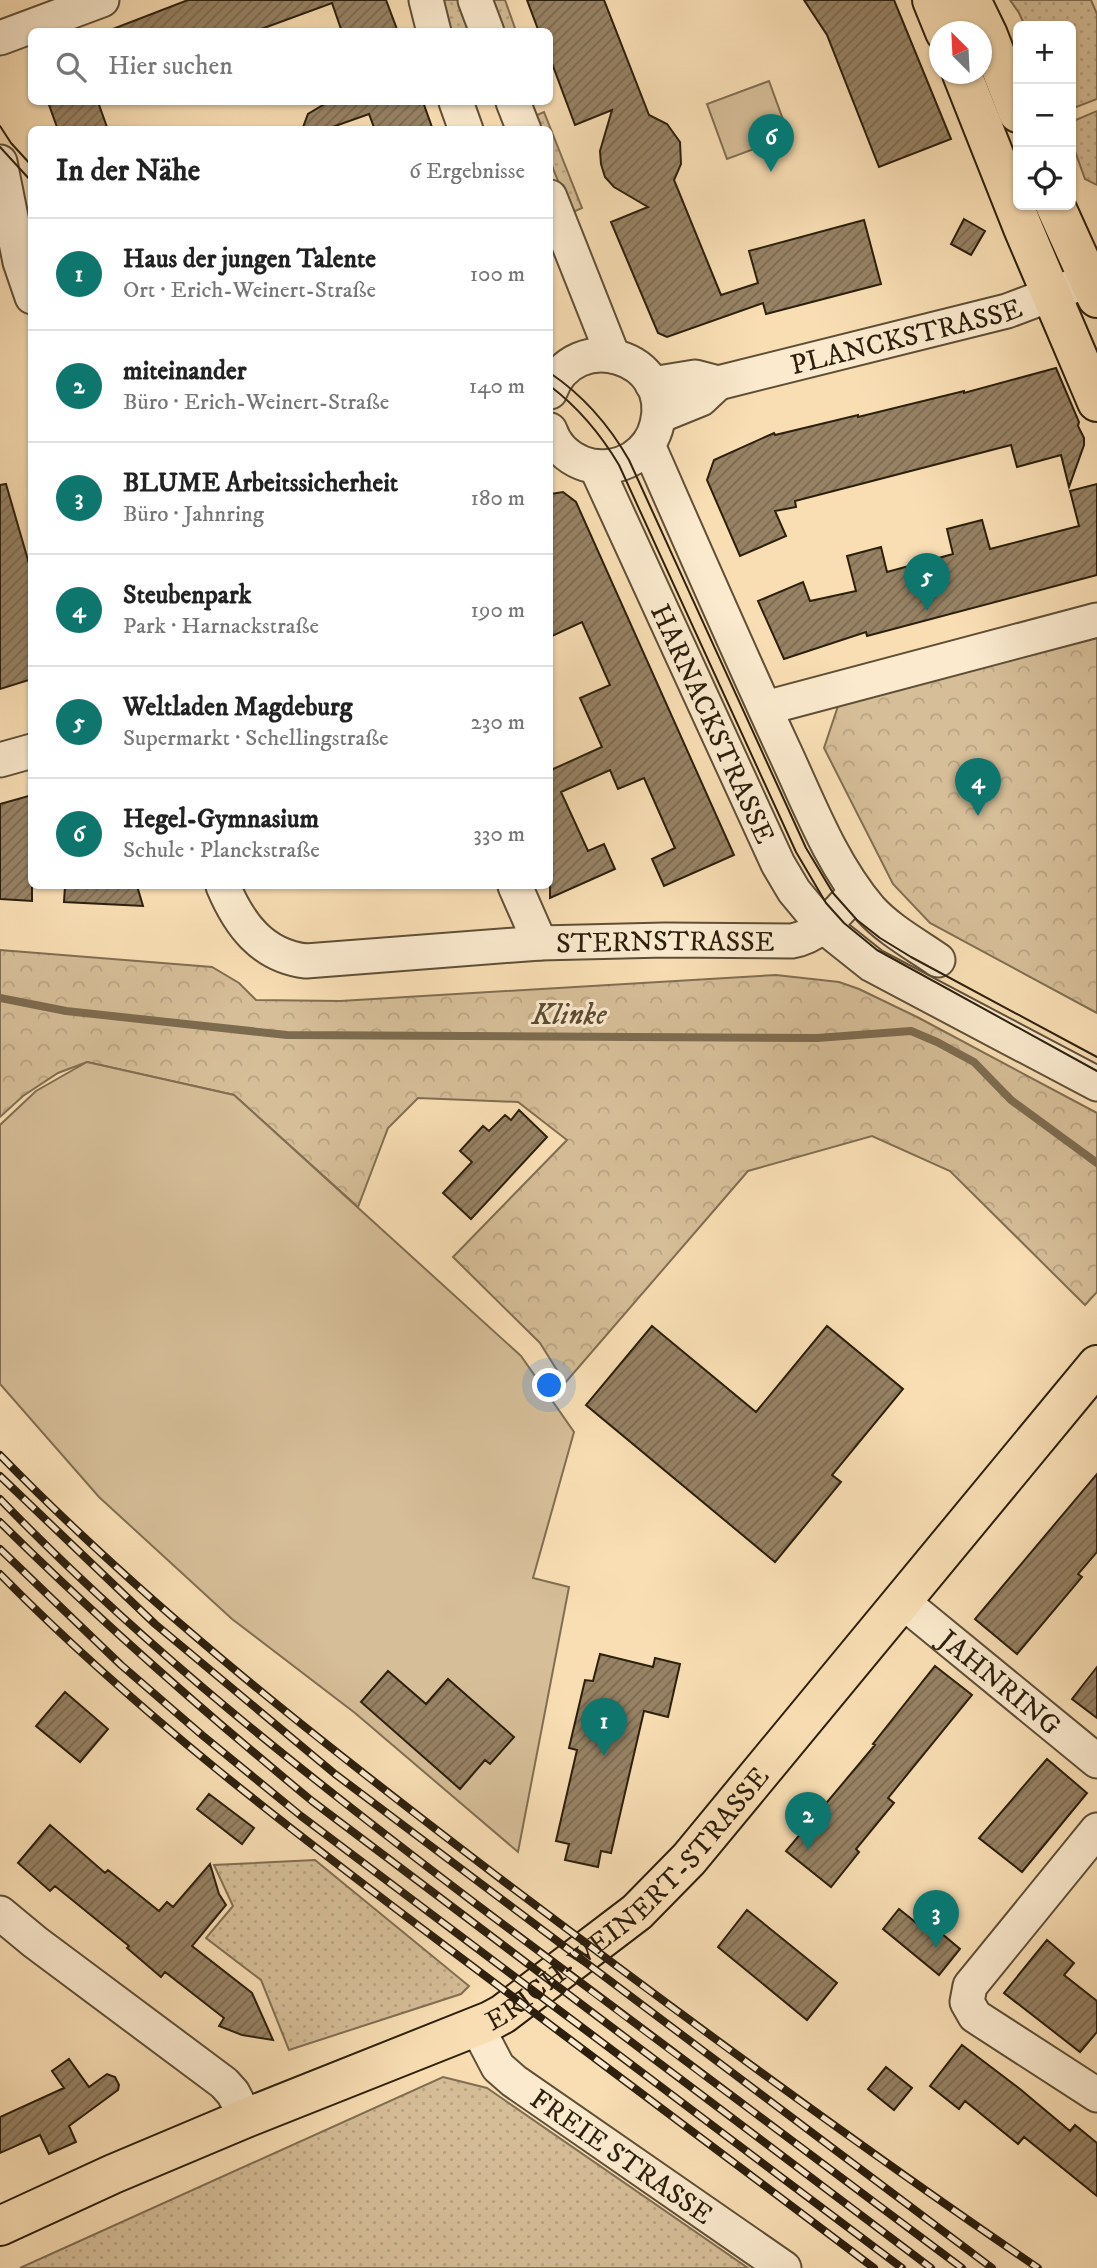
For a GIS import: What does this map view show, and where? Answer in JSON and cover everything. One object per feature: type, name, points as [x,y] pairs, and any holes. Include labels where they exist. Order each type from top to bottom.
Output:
[{"type":"main road","points":[[932,0],[941,21]]},
{"type":"main road","points":[[971,0],[988,35],[1013,100]]},
{"type":"main road","points":[[966,84],[1023,228],[1097,402]]},
{"type":"main road","points":[[1057,210],[1094,285]]},
{"type":"main road","name":"ERICH-WEINERT-STRASSE","points":[[0,2226],[113,2174],[246,2118],[477,2027],[503,2014],[637,1912],[666,1885],[1097,1365]]},
{"type":"street","points":[[0,38],[101,0]]},
{"type":"street","points":[[426,0],[433,28]]},
{"type":"street","points":[[475,0],[485,28]]},
{"type":"street","points":[[457,105],[465,126]]},
{"type":"street","points":[[514,105],[522,126]]},
{"type":"street","points":[[11,172],[20,262],[28,285]]},
{"type":"street","points":[[553,205],[612,356]]},
{"type":"street","name":"PLANCKSTRASSE","points":[[652,384],[695,377],[718,383],[1007,311],[1094,285]]},
{"type":"street","points":[[554,369],[599,354],[635,365],[652,384]]},
{"type":"street","name":"PLANCKSTRASSE","points":[[596,467],[624,463],[636,456],[653,430],[701,399],[718,383]]},
{"type":"street","name":"HARNACKSTRASSE","points":[[652,384],[658,399],[653,430],[765,708],[828,845],[856,892],[887,926],[938,960]]},
{"type":"street","points":[[554,445],[582,463],[596,467]]},
{"type":"street","name":"HARNACKSTRASSE","points":[[596,467],[778,864],[794,891],[823,926]]},
{"type":"street","points":[[765,708],[1097,620]]},
{"type":"street","points":[[0,760],[28,752]]},
{"type":"street","name":"STERNSTRASSE","points":[[224,889],[237,916],[250,933],[274,952],[298,960],[330,960],[540,943],[792,941],[811,935],[823,926]]},
{"type":"street","points":[[516,889],[540,943]]},
{"type":"street","points":[[856,892],[823,926],[872,965],[1097,1084]]},
{"type":"street","name":"JAHNRING","points":[[903,1602],[1097,1761]]},
{"type":"street","points":[[1097,1830],[970,1986],[967,2002],[975,2016],[1097,2095]]},
{"type":"street","points":[[0,1913],[224,2083],[233,2093],[246,2118]]},
{"type":"street","name":"FREIE STRASSE","points":[[477,2027],[498,2067],[514,2081],[784,2268]]},
{"type":"green space","points":[[435,0],[463,0],[472,28],[442,28]]},
{"type":"green space","points":[[489,0],[505,0],[515,28],[499,28]]},
{"type":"green space","points":[[1010,0],[1091,0],[1097,14],[1097,99],[1076,107],[1076,21],[1023,21]]},
{"type":"green space","points":[[769,81],[789,136],[727,159],[707,104]]},
{"type":"green space","points":[[1097,111],[1097,185],[1085,179],[1076,154],[1076,120]]},
{"type":"green space","points":[[544,112],[550,126],[536,126],[532,117]]},
{"type":"green space","points":[[553,135],[582,208],[571,213],[553,168]]},
{"type":"green space","points":[[1097,637],[1097,1013],[930,923],[893,884],[824,748],[840,700]]},
{"type":"green space","points":[[0,950],[212,967],[239,983],[256,1000],[340,1001],[776,975],[839,982],[919,1018],[1097,1113],[1097,1292],[1085,1305],[950,1171],[872,1136],[748,1171],[565,1383],[540,1343],[453,1257],[567,1140],[518,1102],[418,1098],[388,1128],[358,1207],[234,1095],[87,1062],[58,1073],[23,1096],[0,1117]]},
{"type":"green space","points":[[87,1062],[234,1095],[521,1356],[574,1432],[533,1578],[569,1587],[518,1852],[355,1713],[232,1619],[99,1497],[0,1384],[0,1125],[36,1091]]},
{"type":"green space","points":[[315,1860],[469,1986],[461,1994],[289,2050],[261,1980],[206,1938],[233,1906],[214,1865]]},
{"type":"green space","points":[[443,2077],[487,2088],[748,2268],[20,2268]]},
{"type":"building","points":[[188,0],[386,0],[396,28],[341,28],[332,3],[264,28],[115,28]]},
{"type":"building","points":[[527,0],[604,0],[649,115],[667,124],[680,142],[681,164],[674,180],[721,295],[758,283],[749,251],[864,220],[881,284],[766,314],[763,303],[667,337],[658,333],[611,222],[648,207],[614,187],[605,177],[600,151],[612,110],[575,125],[553,66],[553,28],[538,28]]},
{"type":"building","points":[[804,0],[894,0],[951,139],[879,167],[827,35]]},
{"type":"building","points":[[49,105],[99,105],[107,126],[57,126]]},
{"type":"building","points":[[323,105],[424,105],[432,126],[374,126],[369,114],[335,126],[304,126],[308,114]]},
{"type":"building","points":[[964,219],[985,231],[971,255],[951,244]]},
{"type":"building","points":[[1056,368],[1084,438],[1069,487],[1061,455],[1017,467],[1011,445],[795,501],[796,507],[775,511],[786,536],[740,556],[707,480],[714,460],[774,433],[775,435],[964,393]]},
{"type":"building","points":[[6,484],[28,560],[28,680],[0,689],[0,485]]},
{"type":"building","points":[[1097,484],[1097,575],[867,636],[866,632],[784,659],[758,601],[803,582],[810,601],[856,591],[847,556],[881,547],[887,572],[953,554],[947,529],[982,520],[990,549],[1079,526],[1070,491]]},
{"type":"building","points":[[563,492],[576,502],[734,855],[664,886],[652,859],[675,848],[644,778],[618,789],[610,770],[561,792],[588,851],[604,844],[615,869],[550,898],[550,889],[553,889],[553,769],[602,747],[580,698],[610,685],[582,622],[553,636],[553,494]]},
{"type":"building","points":[[28,796],[28,889],[32,889],[32,901],[0,899],[0,804]]},
{"type":"building","points":[[65,889],[138,889],[143,906],[64,902]]},
{"type":"building","points":[[519,1110],[547,1137],[471,1219],[443,1193],[472,1162],[460,1151],[483,1126],[489,1131],[505,1115],[511,1120]]},
{"type":"building","points":[[652,1326],[756,1412],[827,1326],[903,1389],[832,1475],[841,1482],[775,1562],[586,1405]]},
{"type":"building","points":[[1097,1474],[1097,1552],[1078,1574],[1082,1577],[1017,1654],[975,1619]]},
{"type":"building","points":[[600,1654],[653,1667],[655,1658],[680,1664],[668,1717],[644,1711],[611,1853],[601,1851],[598,1867],[565,1860],[569,1844],[556,1841],[577,1750],[569,1748],[585,1680],[593,1681]]},
{"type":"building","points":[[935,1666],[972,1695],[888,1798],[894,1803],[856,1849],[859,1852],[831,1887],[786,1851],[875,1745],[873,1744]]},
{"type":"building","points":[[1097,1667],[1097,1718],[1072,1699]]},
{"type":"building","points":[[388,1671],[426,1704],[448,1679],[514,1737],[490,1764],[485,1760],[460,1789],[361,1702]]},
{"type":"building","points":[[65,1692],[108,1729],[80,1762],[36,1726]]},
{"type":"building","points":[[1047,1759],[1087,1793],[1022,1872],[979,1838]]},
{"type":"building","points":[[209,1794],[254,1828],[242,1844],[197,1809]]},
{"type":"building","points":[[50,1825],[105,1873],[108,1870],[159,1911],[167,1902],[173,1907],[210,1864],[219,1894],[226,1905],[192,1946],[252,1993],[273,2040],[242,2035],[219,2026],[224,2018],[165,1972],[161,1977],[127,1948],[129,1946],[55,1886],[50,1891],[18,1863]]},
{"type":"building","points":[[899,1909],[924,1929],[929,1923],[960,1949],[939,1975],[883,1929]]},
{"type":"building","points":[[747,1910],[837,1983],[807,2020],[718,1947]]},
{"type":"building","points":[[1047,1940],[1074,1963],[1064,1975],[1097,2001],[1097,2032],[1080,2052],[1004,1993]]},
{"type":"building","points":[[962,2045],[1070,2131],[1075,2125],[1097,2143],[1097,2196],[1024,2137],[1018,2144],[965,2101],[959,2109],[930,2086]]},
{"type":"building","points":[[69,2059],[89,2087],[107,2074],[115,2077],[118,2090],[69,2126],[76,2142],[49,2154],[40,2135],[0,2153],[0,2117],[64,2088],[52,2071]]},
{"type":"building","points":[[886,2067],[912,2088],[894,2110],[868,2089]]},
{"type":"waterway","name":"Klinke","points":[[0,998],[66,1011],[287,1035],[817,1038],[911,1031],[974,1062],[1011,1100],[1097,1163]]},
{"type":"tram line","points":[[0,126],[28,162]]},
{"type":"tram line","points":[[0,147],[28,178]]},
{"type":"tram line","points":[[553,375],[595,412],[629,460],[806,848],[833,893],[857,920],[880,938],[1097,1057]]},
{"type":"tram line","points":[[553,389],[588,422],[619,465],[796,852],[826,903],[844,923],[877,950],[1097,1071]]},
{"type":"railway","points":[[0,1455],[59,1514],[182,1625],[374,1782],[836,2127],[1038,2268]]},
{"type":"railway","points":[[0,1476],[155,1624],[335,1774],[992,2268]]},
{"type":"railway","points":[[0,1499],[112,1608],[171,1660],[352,1809],[962,2268]]},
{"type":"railway","points":[[0,1522],[153,1665],[312,1801],[931,2268]]},
{"type":"railway","points":[[0,1549],[121,1665],[301,1816],[902,2268]]},
{"type":"railway","points":[[0,1574],[106,1675],[274,1815],[874,2268]]},
{"type":"place","name":"Hegel-Gymnasium","points":[[771,172]]},
{"type":"place","name":"Weltladen Magdeburg","points":[[927,611]]},
{"type":"place","name":"Steubenpark","points":[[978,816]]},
{"type":"place","name":"Haus der jungen Talente","points":[[604,1756]]},
{"type":"place","name":"miteinander","points":[[808,1850]]},
{"type":"place","name":"BLUME Arbeitssicherheit","points":[[936,1948]]}]
